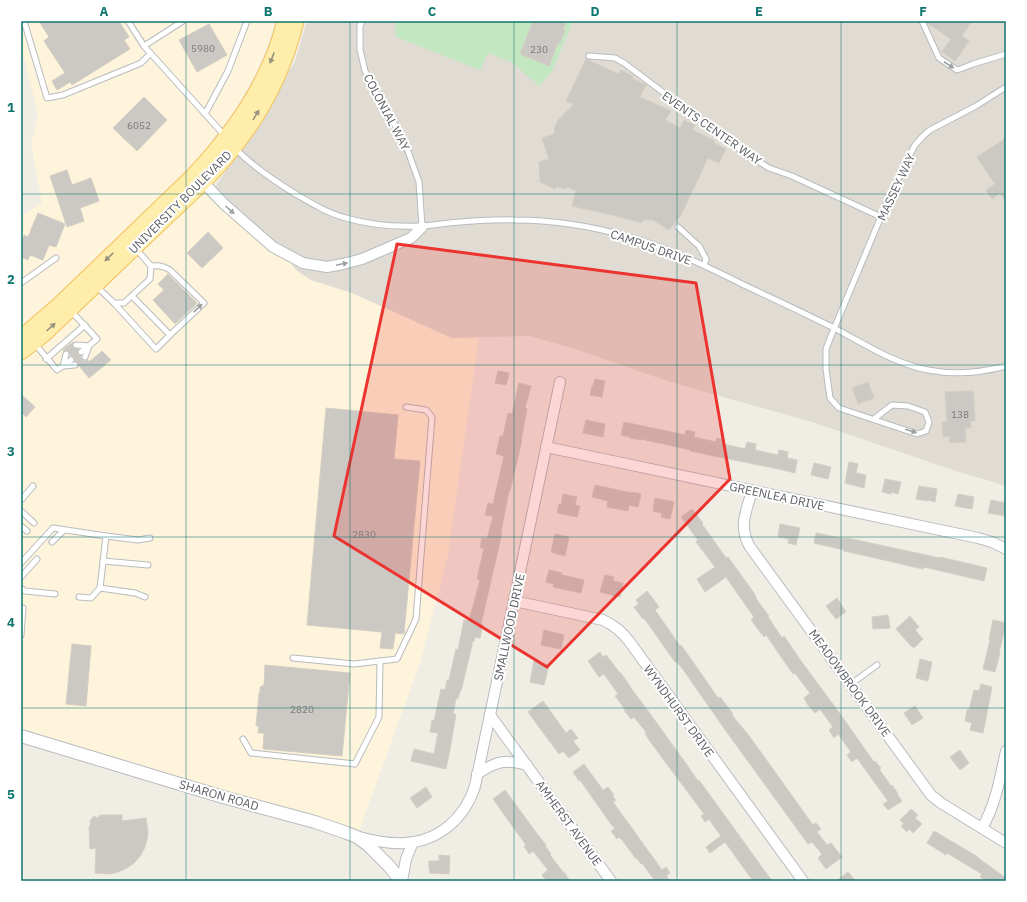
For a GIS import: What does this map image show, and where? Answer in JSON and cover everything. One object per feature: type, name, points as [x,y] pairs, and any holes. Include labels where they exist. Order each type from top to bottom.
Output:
[{"type":"main road","name":"UNIVERSITY BOULEVARD","points":[[27,340],[44,334],[135,248],[226,158],[240,119],[262,82],[278,43],[284,21]]},
{"type":"main road","name":"UNIVERSITY BOULEVARD","points":[[21,352],[27,340],[59,305],[210,158],[231,143],[252,122],[274,84],[282,66],[296,21]]},
{"type":"street","points":[[203,182],[224,204],[273,247],[303,263],[326,267],[362,259],[412,238],[422,226]]},
{"type":"street","name":"SMALLWOOD DRIVE","points":[[357,837],[383,842],[414,842],[442,831],[455,821],[468,804],[478,774],[560,382]]},
{"type":"street","name":"GREENLEA DRIVE","points":[[546,447],[978,538],[992,542],[1006,549]]},
{"type":"street","name":"MEADOWBROOK DRIVE","points":[[752,490],[743,524],[744,536],[750,548],[931,795],[941,803],[1006,842]]},
{"type":"street","name":"WYNDHURST DRIVE","points":[[514,601],[603,620],[620,631],[629,641],[803,881]]},
{"type":"street","name":"AMHERST AVENUE","points":[[490,715],[612,881]]},
{"type":"street","name":"SHARON ROAD","points":[[21,736],[223,797],[334,828],[357,837],[368,845],[381,857],[402,881]]},
{"type":"street","points":[[982,828],[993,806],[1006,751]]},
{"type":"street","points":[[478,774],[493,764],[500,762],[507,761],[527,765]]},
{"type":"street","points":[[402,881],[408,854],[414,842]]},
{"type":"lane","points":[[24,21],[47,98],[63,95],[141,63],[150,54]]},
{"type":"lane","name":"CAMPUS DRIVE","points":[[128,21],[150,54],[244,158],[274,180],[319,208],[346,218],[377,225],[422,226],[480,220],[535,220],[580,226],[633,238],[704,265],[888,356],[912,366],[928,370],[967,373],[1006,366]]},
{"type":"lane","points":[[144,46],[183,21]]},
{"type":"lane","points":[[205,114],[228,71],[247,21]]},
{"type":"lane","name":"COLONIAL WAY","points":[[362,21],[360,26],[360,50],[365,71],[376,93],[404,140],[419,182],[422,226]]},
{"type":"lane","points":[[922,21],[939,58],[957,70],[1006,54]]},
{"type":"lane","name":"EVENTS CENTER WAY","points":[[589,56],[614,58],[624,63],[735,146],[769,168],[792,176],[881,217]]},
{"type":"lane","name":"MASSEY WAY","points":[[874,419],[892,405],[908,406],[925,412],[929,422],[926,431],[917,434],[839,408],[830,398],[826,369],[826,349],[831,336],[881,217],[915,145],[922,136],[930,130],[976,106],[1006,87]]},
{"type":"lane","points":[[678,227],[699,246],[706,259],[704,265]]},
{"type":"lane","points":[[114,303],[124,303],[150,278],[151,266],[135,248]]},
{"type":"lane","points":[[21,283],[56,258]]},
{"type":"lane","points":[[95,285],[114,303],[156,349],[204,303],[165,266],[151,266]]},
{"type":"lane","points":[[132,296],[170,335]]},
{"type":"lane","points":[[70,310],[85,324],[97,339],[81,352]]},
{"type":"lane","points":[[46,359],[85,324]]},
{"type":"lane","points":[[27,340],[57,370],[73,362]]},
{"type":"lane","points":[[76,345],[89,346]]},
{"type":"lane","points":[[85,357],[89,346]]},
{"type":"lane","points":[[63,366],[66,354]]},
{"type":"lane","points":[[293,658],[354,664],[396,659],[416,619],[432,417],[426,410],[406,407]]},
{"type":"lane","points":[[21,500],[33,486]]},
{"type":"lane","points":[[21,511],[34,523]]},
{"type":"lane","points":[[21,526],[27,531]]},
{"type":"lane","points":[[21,563],[53,528],[138,540],[150,538]]},
{"type":"lane","points":[[52,542],[64,530]]},
{"type":"lane","points":[[79,597],[91,598],[100,588],[106,536]]},
{"type":"lane","points":[[21,577],[36,559]]},
{"type":"lane","points":[[104,561],[148,565]]},
{"type":"lane","points":[[21,588],[25,591],[55,594]]},
{"type":"lane","points":[[100,588],[135,593],[145,597]]},
{"type":"lane","points":[[21,635],[23,608]]},
{"type":"lane","points":[[243,739],[252,753],[355,764],[379,717],[380,661]]},
{"type":"lane","points":[[851,684],[878,665]]},
{"type":"highlighted area","points":[[397,244],[696,283],[730,479],[547,667],[334,536]]},
{"type":"shaded area","points":[[21,21],[275,21],[268,44],[256,73],[233,114],[208,145],[215,152],[197,171],[278,246],[296,270],[311,280],[352,293],[452,338],[479,337],[448,555],[421,660],[357,837],[21,736],[21,216],[42,203],[31,144],[38,114],[21,46]]},
{"type":"shaded area","points":[[307,21],[1006,21],[1006,486],[953,470],[812,422],[667,381],[575,349],[529,336],[452,338],[352,293],[311,280],[296,270],[278,246],[214,189],[295,62]]},
{"type":"green space","points":[[397,21],[573,21],[552,71],[539,86],[513,63],[488,53],[480,70],[396,37],[395,27]]},
{"type":"building","points":[[39,21],[119,21],[129,37],[124,40],[130,49],[72,85],[70,82],[57,90],[52,81],[65,73],[44,41],[49,37]]},
{"type":"building","points":[[533,21],[567,21],[560,43],[558,43],[549,66],[520,54]]},
{"type":"building","points":[[926,21],[972,21],[962,36],[969,41],[955,61],[942,52],[951,39]]},
{"type":"building","points":[[209,24],[227,55],[197,72],[179,40]]},
{"type":"building","points":[[586,59],[619,74],[621,70],[633,76],[632,78],[646,85],[640,97],[671,111],[665,120],[680,128],[684,120],[695,125],[693,130],[715,141],[714,143],[726,149],[719,163],[708,158],[681,215],[669,230],[653,220],[643,220],[642,223],[572,206],[576,191],[568,187],[563,189],[558,186],[555,189],[540,182],[539,162],[549,159],[542,138],[554,134],[558,120],[574,104],[566,101]]},
{"type":"building","points":[[144,97],[167,120],[137,151],[113,128]]},
{"type":"building","points":[[1006,138],[1006,202],[1000,193],[992,199],[986,190],[995,184],[977,157]]},
{"type":"building","points":[[67,170],[72,185],[91,178],[99,201],[80,208],[84,221],[67,227],[50,176]]},
{"type":"building","points":[[38,213],[65,224],[56,247],[49,245],[43,260],[30,255],[28,260],[21,257],[21,244],[24,235],[28,237]]},
{"type":"building","points":[[208,232],[223,248],[202,268],[187,253]]},
{"type":"building","points":[[168,274],[197,303],[175,324],[153,300],[164,290],[158,284]]},
{"type":"building","points":[[73,342],[73,347],[78,349],[77,353],[81,356],[83,361],[88,360],[89,362],[102,351],[111,360],[89,378],[79,366],[78,362],[75,361],[74,357],[70,356],[69,351],[63,351]]},
{"type":"building","points":[[498,371],[509,373],[506,385],[495,383]]},
{"type":"building","points":[[595,379],[605,381],[602,397],[590,395]]},
{"type":"building","points":[[868,382],[874,398],[858,404],[852,388]]},
{"type":"building","points":[[519,383],[531,386],[525,408],[527,409],[522,440],[509,491],[502,533],[481,624],[483,624],[480,638],[475,637],[473,641],[461,691],[458,699],[456,698],[453,714],[456,714],[446,769],[411,761],[414,749],[434,754],[438,733],[430,732],[432,720],[434,721],[441,689],[445,690],[447,680],[449,680],[456,649],[458,650],[464,620],[469,621],[480,580],[477,579],[484,548],[480,548],[482,538],[487,539],[493,516],[485,515],[488,503],[493,504],[504,456],[496,454],[500,436],[503,436],[508,413],[512,414]]},
{"type":"building","points":[[973,391],[975,421],[971,421],[971,428],[965,428],[966,442],[949,443],[949,436],[943,437],[942,422],[947,422],[945,392]]},
{"type":"building","points":[[21,394],[35,407],[26,417],[21,412]]},
{"type":"building","points":[[326,408],[398,415],[394,459],[420,461],[404,634],[395,633],[393,649],[380,648],[382,632],[307,625]]},
{"type":"building","points":[[586,420],[605,424],[603,437],[583,433]]},
{"type":"building","points":[[624,422],[685,435],[686,430],[695,432],[694,437],[716,442],[717,438],[724,440],[723,444],[745,449],[747,442],[756,444],[755,450],[778,455],[779,450],[788,452],[787,458],[797,460],[795,473],[641,439],[630,438],[621,435]]},
{"type":"building","points":[[849,462],[858,464],[856,473],[866,475],[864,488],[845,483]]},
{"type":"building","points":[[814,463],[831,467],[828,479],[811,475]]},
{"type":"building","points":[[885,479],[901,482],[898,494],[882,492]]},
{"type":"building","points":[[595,485],[641,494],[638,507],[629,505],[628,511],[607,507],[608,501],[592,497]]},
{"type":"building","points":[[919,486],[937,489],[935,502],[916,499]]},
{"type":"building","points":[[563,494],[577,497],[575,505],[580,506],[577,517],[557,513],[559,504],[561,505]]},
{"type":"building","points":[[958,494],[974,497],[972,509],[955,506]]},
{"type":"building","points":[[655,498],[674,502],[670,519],[661,517],[662,513],[653,511]]},
{"type":"building","points":[[991,500],[1006,503],[1006,516],[988,513]]},
{"type":"building","points":[[692,509],[726,558],[728,557],[754,593],[782,638],[784,636],[874,762],[875,761],[881,768],[879,769],[891,786],[892,785],[902,801],[888,810],[883,804],[888,801],[857,758],[852,762],[847,755],[851,752],[838,734],[834,738],[829,730],[833,727],[820,709],[815,713],[808,705],[804,698],[810,693],[795,673],[793,674],[766,635],[764,637],[751,620],[754,617],[726,577],[705,592],[697,579],[715,567],[696,542],[698,540],[681,517]]},
{"type":"building","points":[[780,524],[800,528],[796,545],[788,543],[789,539],[778,537]]},
{"type":"building","points":[[816,533],[940,557],[987,568],[984,581],[924,567],[923,569],[814,543]]},
{"type":"building","points":[[555,534],[569,537],[565,556],[551,552]]},
{"type":"building","points":[[549,570],[562,573],[562,575],[584,580],[581,593],[553,587],[554,584],[546,582]]},
{"type":"building","points":[[605,575],[614,577],[613,581],[623,583],[620,597],[600,592]]},
{"type":"building","points":[[647,591],[659,607],[655,610],[718,698],[720,697],[733,714],[732,715],[750,737],[813,825],[816,823],[821,829],[817,832],[827,845],[831,843],[842,857],[826,869],[818,858],[822,854],[812,842],[808,844],[682,668],[676,661],[675,662],[644,618],[643,619],[634,607],[639,604],[636,600]]},
{"type":"building","points":[[837,598],[846,612],[836,619],[826,606]]},
{"type":"building","points":[[888,615],[890,628],[873,629],[872,617]]},
{"type":"building","points":[[910,616],[919,627],[915,630],[923,639],[915,647],[912,647],[896,629]]},
{"type":"building","points":[[993,620],[1006,623],[995,672],[983,669]]},
{"type":"building","points":[[544,630],[564,635],[561,649],[541,645]]},
{"type":"building","points":[[72,644],[91,646],[86,706],[66,704]]},
{"type":"building","points":[[600,652],[603,657],[606,655],[621,673],[772,881],[753,881],[725,842],[710,853],[706,847],[721,836],[709,819],[705,822],[701,816],[704,814],[649,740],[645,733],[646,732],[634,717],[631,719],[624,710],[625,709],[615,696],[618,694],[604,674],[599,677],[588,661]]},
{"type":"building","points":[[920,659],[932,662],[928,681],[916,678]]},
{"type":"building","points":[[534,661],[549,665],[544,685],[530,682]]},
{"type":"building","points":[[265,665],[350,673],[342,756],[263,749],[264,733],[258,733],[259,726],[256,726],[260,687],[264,685]]},
{"type":"building","points":[[981,684],[992,687],[983,733],[970,730],[972,723],[965,721],[974,690],[979,691]]},
{"type":"building","points":[[543,701],[566,733],[571,729],[578,738],[573,741],[580,750],[569,758],[563,751],[559,754],[528,712]]},
{"type":"building","points":[[915,706],[923,718],[912,725],[904,713]]},
{"type":"building","points":[[960,750],[969,763],[960,770],[950,757]]},
{"type":"building","points":[[584,764],[603,790],[608,787],[614,795],[612,796],[616,800],[613,802],[662,870],[666,867],[670,873],[666,876],[670,881],[655,881],[623,841],[619,837],[617,839],[611,831],[615,829],[573,772]]},
{"type":"building","points":[[426,787],[432,797],[417,808],[410,798]]},
{"type":"building","points":[[505,790],[546,845],[545,846],[551,854],[550,855],[570,881],[546,881],[542,875],[548,870],[533,851],[529,854],[524,846],[526,845],[493,799]]},
{"type":"building","points":[[911,809],[918,815],[915,818],[922,824],[913,833],[909,829],[907,832],[901,826],[904,824],[900,820]]},
{"type":"building","points":[[100,815],[122,815],[122,821],[146,818],[148,832],[147,840],[141,855],[127,868],[110,874],[95,873],[96,848],[90,849],[90,821],[94,816],[98,818]]},
{"type":"building","points":[[934,831],[978,857],[1006,878],[1006,881],[986,881],[980,877],[982,874],[927,843]]},
{"type":"building","points":[[439,855],[450,856],[449,874],[430,873],[429,861],[439,861]]},
{"type":"building","points":[[848,872],[856,881],[836,881]]}]
